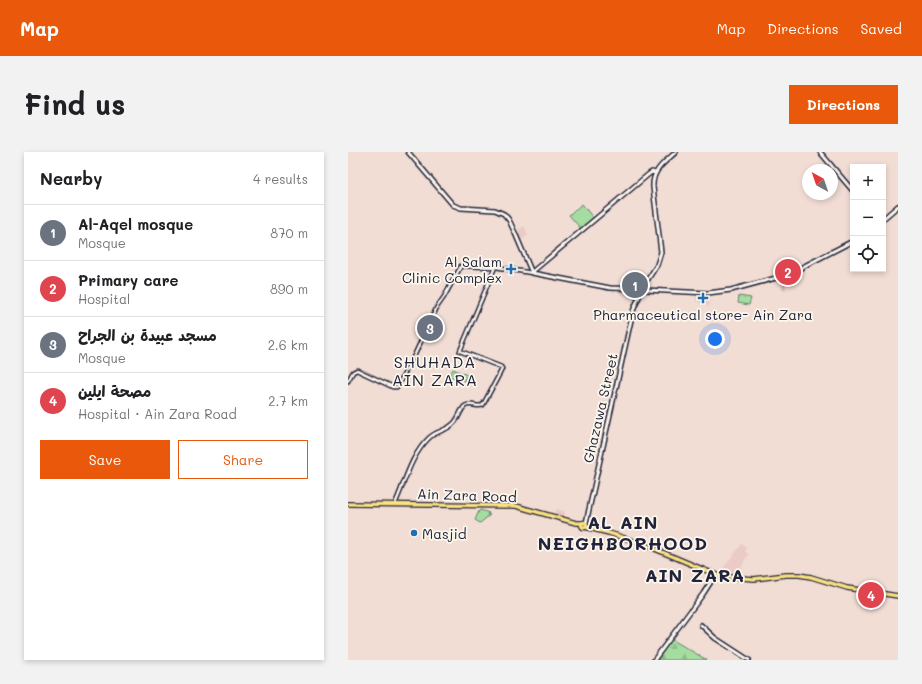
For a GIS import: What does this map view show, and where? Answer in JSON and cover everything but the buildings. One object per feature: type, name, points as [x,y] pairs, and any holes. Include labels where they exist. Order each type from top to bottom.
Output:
[{"type":"main road","points":[[408,152],[453,205],[461,208],[498,211],[505,214],[515,232],[532,271],[537,274],[622,289],[712,293],[731,290],[787,274],[850,242]]},
{"type":"main road","points":[[532,271],[654,173],[676,152]]},
{"type":"main road","points":[[820,152],[850,187]]},
{"type":"main road","name":"Ghazawa Street","points":[[584,524],[633,310],[636,301],[658,265],[661,252],[653,187],[654,173]]},
{"type":"main road","points":[[886,216],[898,206]]},
{"type":"main road","points":[[622,289],[643,290]]},
{"type":"main road","points":[[637,289],[640,291],[643,290]]},
{"type":"main road","name":"Ain Zara Road","points":[[348,504],[396,503],[516,506],[584,524],[652,546],[714,573],[744,577]]},
{"type":"main road","name":"Ain Zara Road","points":[[348,504],[514,507],[584,524],[648,546],[714,575],[744,577],[799,574],[812,576],[852,588],[898,596]]},
{"type":"main road","points":[[654,660],[703,594],[714,575]]},
{"type":"main road","points":[[701,625],[715,638],[749,660]]},
{"type":"street","points":[[348,381],[357,370],[394,388],[397,387],[415,354],[437,307],[444,298],[460,267],[495,267],[532,271]]},
{"type":"street","points":[[396,503],[410,466],[427,440],[433,435],[454,424],[464,407],[469,405],[479,407],[483,405],[500,373],[501,367],[460,351],[495,267]]},
{"type":"shaded area","points":[[524,226],[528,235],[520,242],[516,232]]},
{"type":"shaded area","points":[[787,276],[786,290],[781,290],[782,278]]},
{"type":"shaded area","points":[[621,290],[641,291],[637,298],[620,294]]},
{"type":"shaded area","name":"Pharmaceutical store- Ain Zara","points":[[697,294],[710,294],[709,307],[696,301]]},
{"type":"shaded area","points":[[556,509],[564,511],[564,519],[554,516]]},
{"type":"shaded area","points":[[742,544],[747,548],[745,551],[749,555],[741,567],[739,575],[720,572]]},
{"type":"green space","points":[[582,204],[594,219],[582,230],[569,215]]},
{"type":"green space","points":[[739,296],[751,298],[749,305],[738,303]]},
{"type":"green space","points":[[453,369],[467,375],[464,381],[449,376]]},
{"type":"green space","points":[[481,510],[489,513],[487,514],[490,515],[480,523],[475,520],[479,511]]},
{"type":"green space","points":[[671,639],[707,660],[656,660]]},
{"type":"place","name":"Al Salam Clinic Complex","points":[[511,269]]},
{"type":"place","name":"Primary care","points":[[788,272]]},
{"type":"place","name":"Al-Aqel mosque","points":[[635,285]]},
{"type":"place","name":"Pharmaceutical store- Ain Zara","points":[[703,298]]},
{"type":"place","name":"مسجد عبيدة بن الجراح","points":[[430,328]]},
{"type":"place","name":"Masjid","points":[[414,533]]},
{"type":"place","name":"مصحة ايلين","points":[[871,595]]},
{"type":"district","name":"SHUHADA AIN ZARA","points":[[435,370]]},
{"type":"district","name":"AL AIN NEIGHBORHOOD","points":[[623,532]]},
{"type":"district","name":"AIN ZARA","points":[[695,575]]}]
